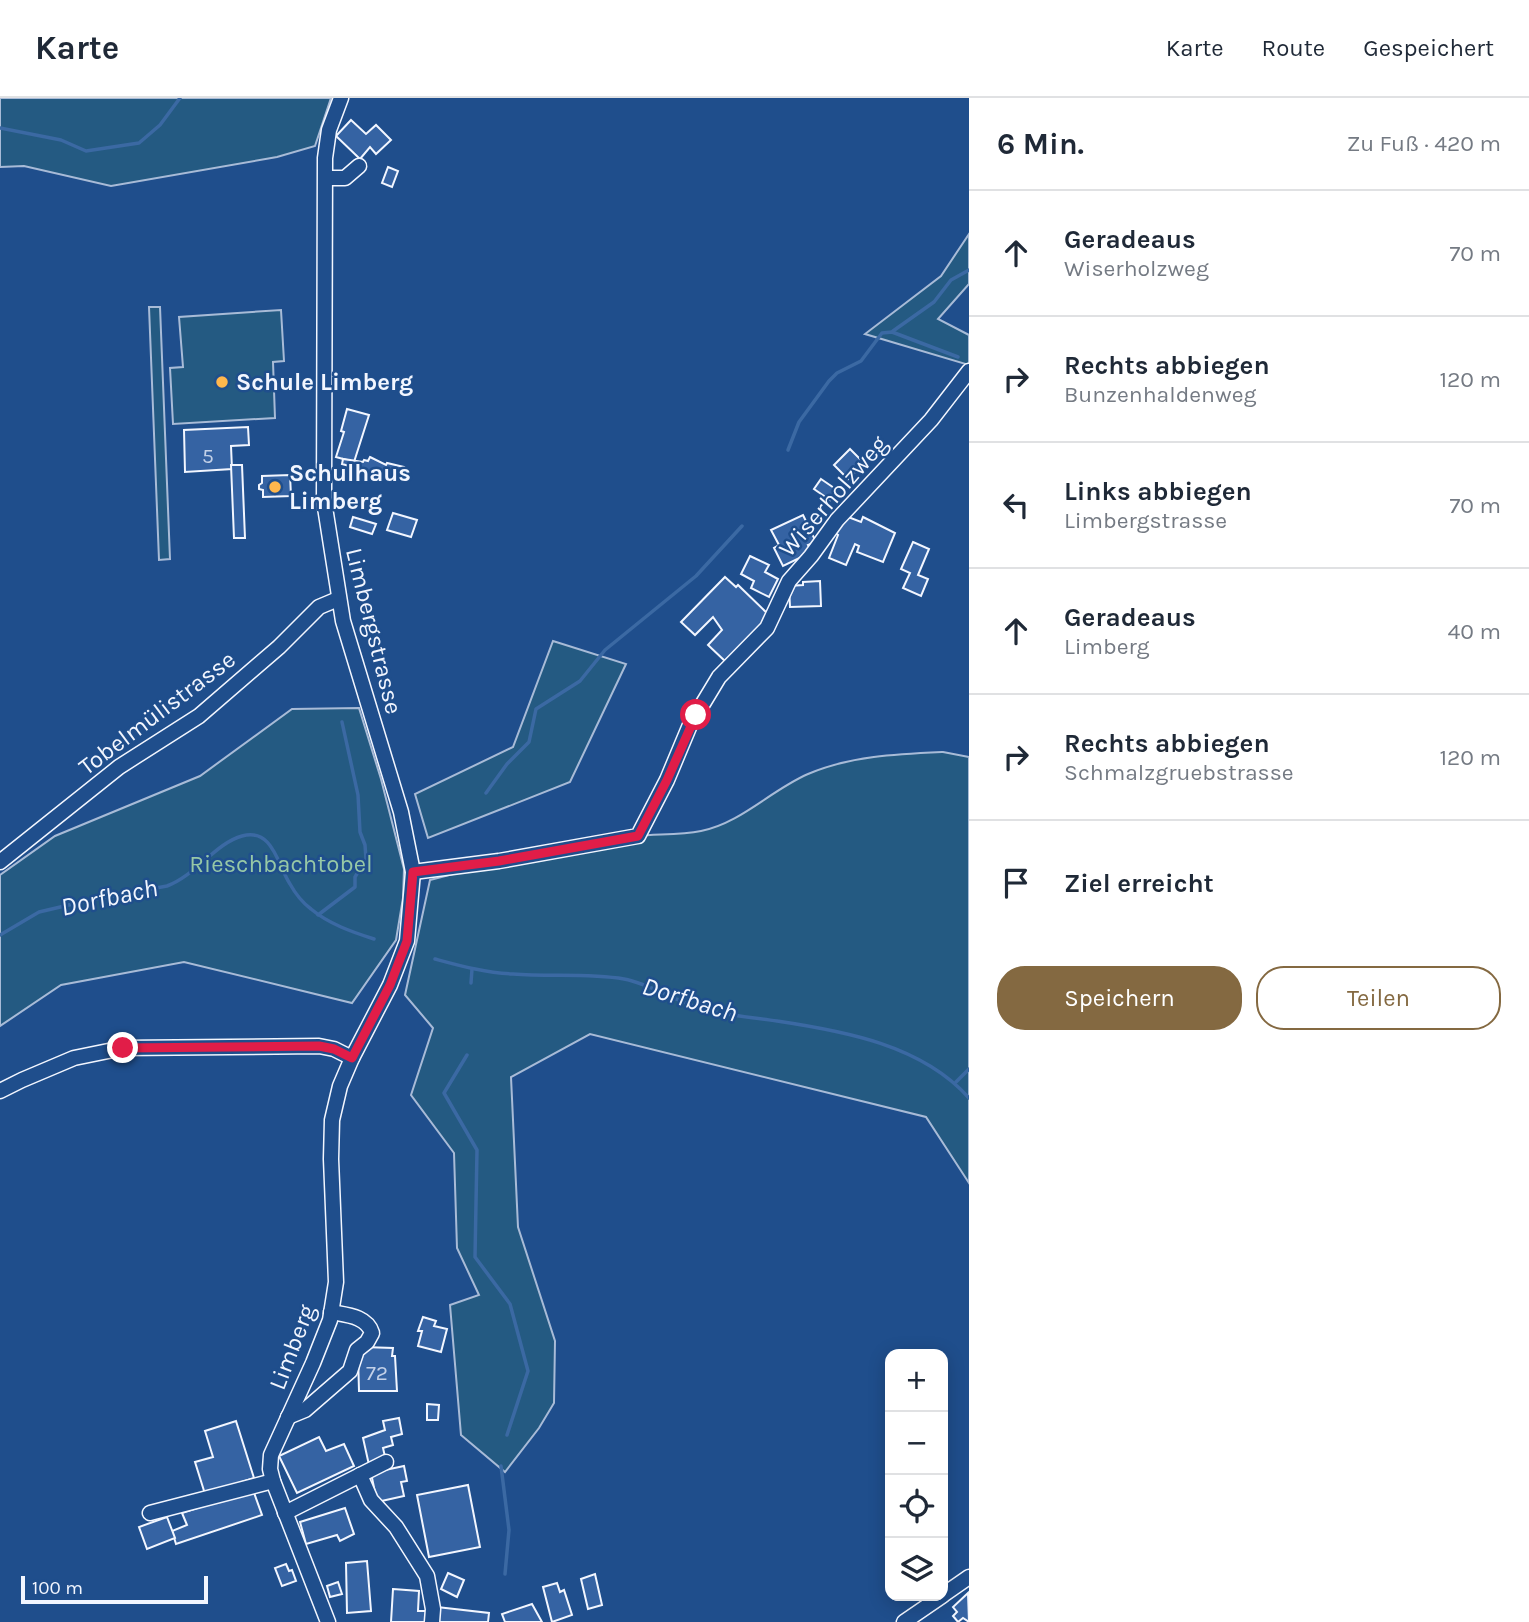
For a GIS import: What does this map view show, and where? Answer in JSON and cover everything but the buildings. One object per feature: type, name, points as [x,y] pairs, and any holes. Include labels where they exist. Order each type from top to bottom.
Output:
[{"type":"street","name":"Limbergstrasse","points":[[341,98],[329,130],[326,178],[323,490],[338,599],[359,679],[401,812],[413,872],[407,941],[383,999]]},
{"type":"street","points":[[326,178],[345,178],[359,166]]},
{"type":"street","name":"Wiserholzweg","points":[[413,872],[499,861],[638,836],[667,780],[690,725],[719,677],[767,628],[789,581],[843,512],[931,420],[969,371]]},
{"type":"street","name":"Tobelmülistrasse","points":[[0,862],[119,767],[199,716],[279,647],[319,607],[338,599]]},
{"type":"street","name":"Limberg","points":[[328,1622],[273,1481],[271,1455],[313,1363],[331,1312],[336,1282],[332,1120],[340,1086],[383,999]]},
{"type":"street","points":[[0,1091],[74,1058],[123,1048],[319,1046],[334,1049],[352,1058]]},
{"type":"street","points":[[288,1417],[305,1410],[350,1371],[357,1350],[368,1342],[372,1333],[370,1325],[360,1319],[331,1312]]},
{"type":"street","points":[[285,1513],[386,1462]]},
{"type":"street","points":[[360,1475],[371,1500],[396,1527],[427,1576],[433,1609],[432,1622]]},
{"type":"street","points":[[150,1513],[273,1481]]},
{"type":"street","points":[[948,1591],[969,1577]]},
{"type":"street","points":[[904,1622],[934,1601]]},
{"type":"green space","points":[[0,98],[331,98],[315,146],[277,157],[111,186],[24,166],[0,167]]},
{"type":"green space","points":[[969,234],[969,284],[938,319],[969,335],[969,365],[865,334],[941,276]]},
{"type":"green space","points":[[149,307],[160,307],[170,559],[159,560]]},
{"type":"green space","points":[[281,310],[284,361],[273,362],[275,418],[173,424],[170,368],[183,367],[179,317]]},
{"type":"green space","points":[[553,641],[626,664],[570,782],[428,838],[415,794],[513,747]]},
{"type":"green space","name":"Rieschbachtobel","points":[[359,708],[404,869],[403,898],[396,940],[352,1003],[184,962],[61,985],[0,1026],[0,875],[55,836],[200,776],[292,709]]},
{"type":"green space","points":[[943,752],[969,757],[969,1183],[926,1117],[590,1034],[511,1077],[518,1227],[555,1341],[554,1403],[539,1428],[505,1472],[461,1435],[450,1305],[479,1295],[457,1248],[454,1153],[411,1095],[433,1028],[405,995],[430,880],[585,845],[637,836],[701,831],[743,814],[794,781],[824,768],[874,757]]},
{"type":"waterway","points":[[0,128],[61,140],[86,151],[139,143],[160,125],[180,98]]},
{"type":"waterway","points":[[893,331],[934,302],[951,280],[969,270]]},
{"type":"waterway","points":[[788,450],[799,422],[829,381],[837,373],[861,361],[882,333],[892,332],[958,357]]},
{"type":"waterway","points":[[486,793],[507,764],[529,742],[536,709],[580,681],[605,650],[696,576],[742,526]]},
{"type":"waterway","points":[[318,915],[355,887],[355,877],[366,859],[360,832],[358,795],[342,722]]},
{"type":"waterway","name":"Dorfbach","points":[[0,935],[39,912],[167,886],[187,875],[223,845],[242,836],[252,835],[268,842],[292,887],[308,907],[333,923],[374,939]]},
{"type":"waterway","name":"Dorfbach","points":[[435,959],[503,973],[624,979],[712,1011],[855,1036],[880,1043],[929,1065],[969,1098]]},
{"type":"waterway","points":[[471,983],[472,969]]},
{"type":"waterway","points":[[467,1055],[444,1093],[477,1150],[475,1257],[510,1304],[528,1371],[507,1435]]},
{"type":"waterway","points":[[956,1082],[969,1069]]},
{"type":"waterway","points":[[501,1466],[509,1530],[505,1574]]},
{"type":"place","name":"Schule Limberg","points":[[222,382]]},
{"type":"place","name":"Schulhaus Limberg","points":[[275,487]]},
{"type":"route","points":[[123,1048],[319,1046],[334,1049],[352,1058],[390,985],[407,941],[413,872],[499,861],[638,836],[696,715]]}]
